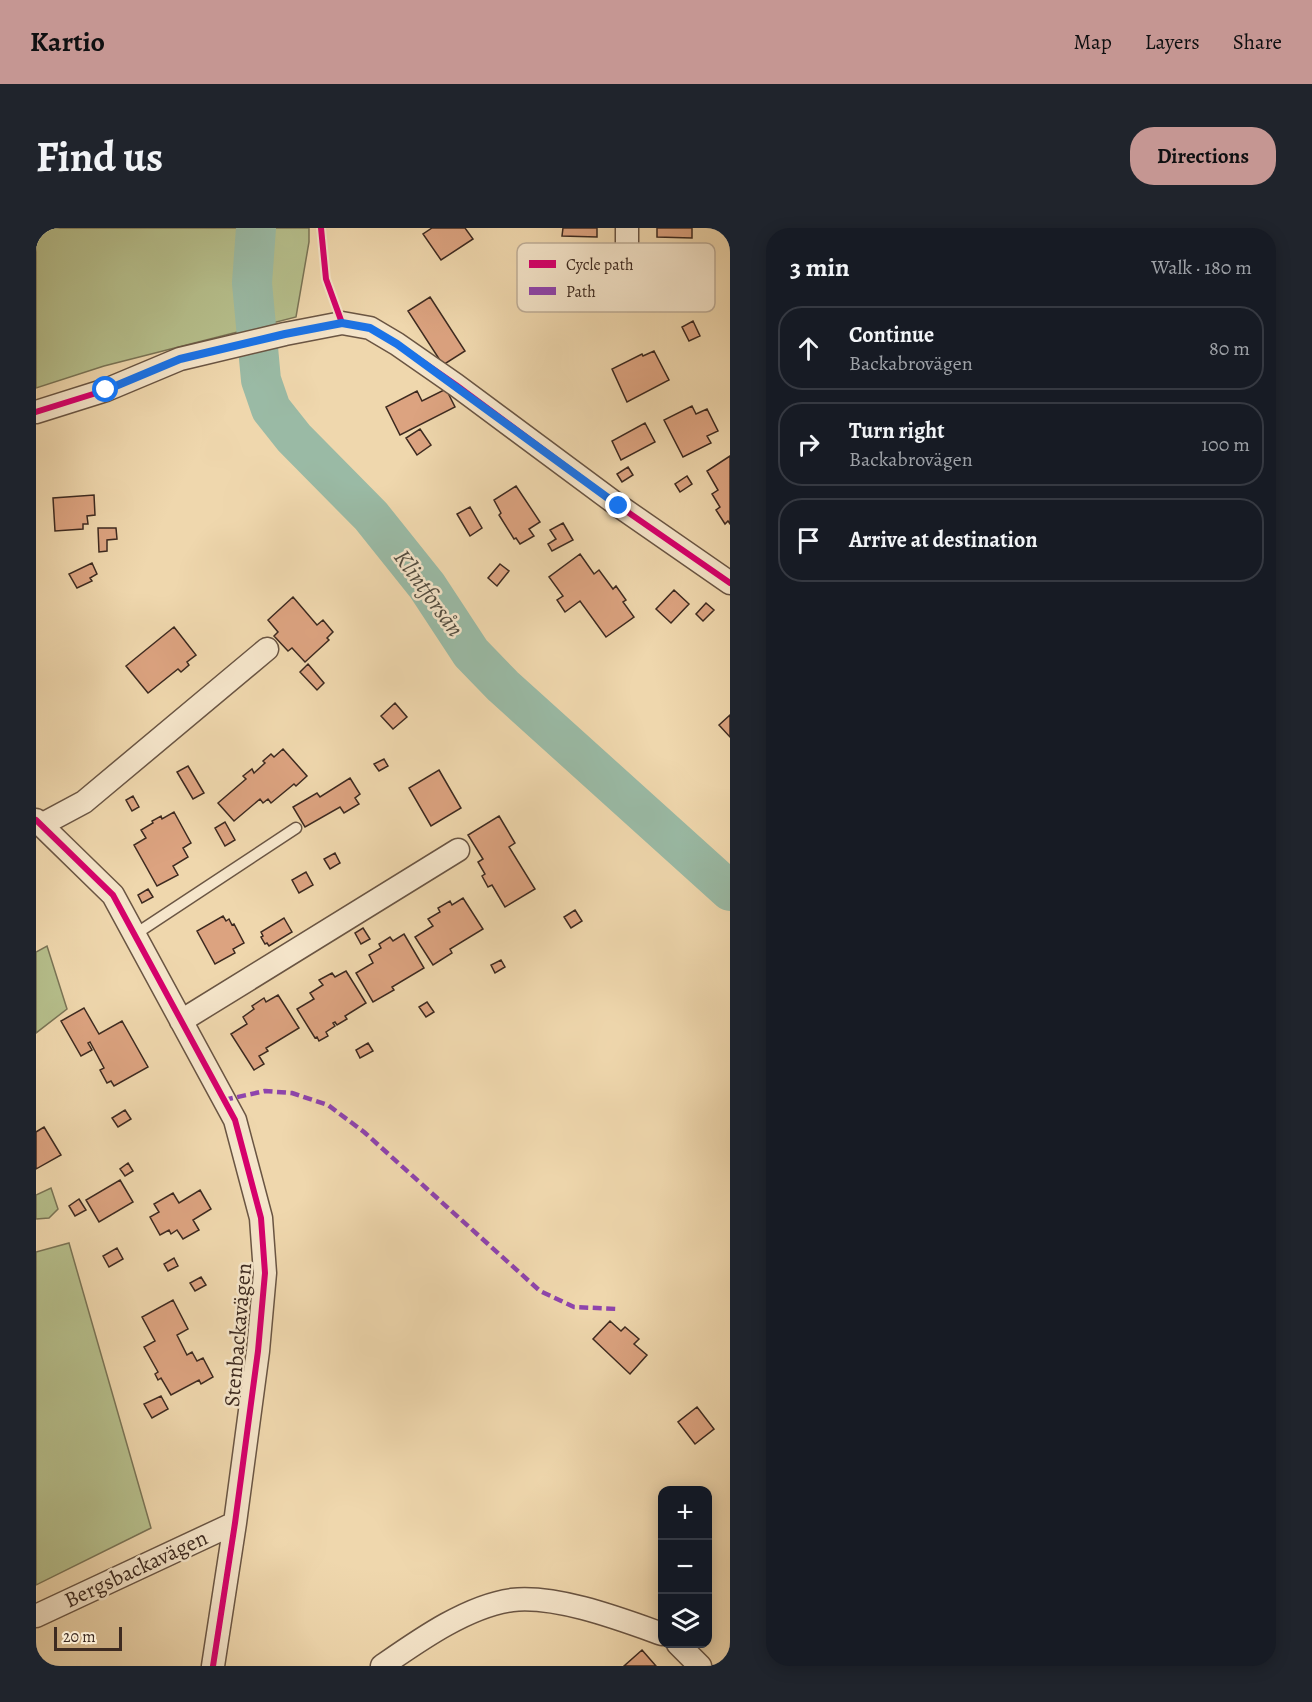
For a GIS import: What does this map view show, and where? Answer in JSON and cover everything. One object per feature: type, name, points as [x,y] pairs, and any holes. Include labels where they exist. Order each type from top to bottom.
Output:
[{"type":"street","points":[[36,412],[106,390],[180,359],[342,323],[370,328],[397,344],[609,499],[730,583]]},
{"type":"street","points":[[39,822],[84,802],[267,649]]},
{"type":"street","name":"Stenbackavägen","points":[[39,822],[113,895],[235,1120],[261,1218],[264,1285],[258,1352],[213,1666]]},
{"type":"street","points":[[181,1022],[458,850]]},
{"type":"street","name":"Bergsbackavägen","points":[[36,1616],[235,1523]]},
{"type":"street","points":[[382,1666],[409,1647],[473,1611],[512,1600],[550,1601],[626,1621],[658,1632]]},
{"type":"street","points":[[682,1648],[700,1666]]},
{"type":"lane","points":[[134,934],[296,828]]},
{"type":"green space","points":[[36,228],[309,228],[309,242],[296,317],[104,366],[36,388]]},
{"type":"green space","points":[[47,946],[67,1009],[36,1033],[36,952]]},
{"type":"green space","points":[[51,1188],[58,1209],[49,1218],[36,1219],[36,1195]]},
{"type":"green space","points":[[69,1243],[151,1528],[36,1585],[36,1252]]},
{"type":"building","points":[[432,228],[465,228],[473,239],[441,260],[423,234]]},
{"type":"building","points":[[563,228],[597,228],[597,237],[562,236]]},
{"type":"building","points":[[657,228],[692,228],[692,238],[657,237]]},
{"type":"building","points":[[430,297],[465,351],[443,365],[408,311]]},
{"type":"building","points":[[693,321],[700,336],[689,341],[682,327]]},
{"type":"building","points":[[654,351],[669,380],[627,402],[612,369],[642,354],[643,356]]},
{"type":"building","points":[[446,389],[455,407],[400,435],[386,407],[417,391],[422,401]]},
{"type":"building","points":[[692,406],[696,414],[707,409],[718,431],[707,436],[711,443],[683,457],[664,420]]},
{"type":"building","points":[[645,423],[655,442],[621,460],[612,441]]},
{"type":"building","points":[[420,429],[431,445],[417,455],[406,438]]},
{"type":"building","points":[[730,456],[730,524],[728,521],[725,524],[716,510],[720,507],[712,494],[718,490],[707,471]]},
{"type":"building","points":[[628,467],[633,475],[622,482],[617,474]]},
{"type":"building","points":[[687,476],[692,484],[680,492],[675,484]]},
{"type":"building","points":[[516,486],[540,522],[529,529],[534,536],[520,544],[516,538],[514,539],[499,515],[501,513],[494,500]]},
{"type":"building","points":[[94,495],[95,515],[87,516],[88,524],[83,524],[83,529],[55,531],[53,498]]},
{"type":"building","points":[[470,507],[482,528],[470,536],[457,514]]},
{"type":"building","points":[[563,523],[573,540],[552,551],[548,544],[556,539],[550,530]]},
{"type":"building","points":[[98,528],[116,528],[117,539],[107,540],[107,551],[99,552]]},
{"type":"building","points":[[580,554],[594,574],[599,570],[613,589],[616,586],[626,600],[623,602],[634,617],[606,637],[580,601],[565,612],[557,600],[563,596],[549,577]]},
{"type":"building","points":[[92,563],[97,574],[90,578],[92,581],[77,588],[69,574]]},
{"type":"building","points":[[500,564],[509,571],[497,586],[488,578]]},
{"type":"building","points":[[674,590],[689,604],[671,623],[656,609]]},
{"type":"building","points":[[293,597],[317,625],[323,620],[333,632],[327,638],[329,640],[305,662],[292,648],[288,651],[274,636],[278,632],[268,620]]},
{"type":"building","points":[[706,603],[714,610],[703,621],[696,614]]},
{"type":"building","points":[[174,627],[196,655],[187,662],[189,665],[181,672],[178,669],[148,693],[126,666]]},
{"type":"building","points":[[308,664],[324,683],[317,690],[300,672]]},
{"type":"building","points":[[395,703],[407,717],[393,729],[381,716]]},
{"type":"building","points":[[730,715],[730,737],[719,725]]},
{"type":"building","points":[[283,749],[307,776],[271,803],[268,799],[263,803],[260,799],[234,821],[218,803],[246,779],[243,776],[252,769],[254,773],[271,754],[274,757]]},
{"type":"building","points":[[384,759],[388,766],[379,771],[374,764]]},
{"type":"building","points":[[188,766],[204,793],[193,799],[177,772]]},
{"type":"building","points":[[439,770],[461,808],[431,826],[409,788]]},
{"type":"building","points":[[350,778],[360,794],[355,798],[359,804],[344,813],[340,807],[305,827],[293,807],[317,793],[320,797]]},
{"type":"building","points":[[133,796],[139,807],[132,811],[126,800]]},
{"type":"building","points":[[174,812],[191,843],[183,848],[188,857],[173,866],[178,875],[157,886],[134,845],[146,838],[141,830],[161,816],[162,819]]},
{"type":"building","points":[[499,816],[515,843],[509,847],[535,889],[505,907],[492,885],[488,887],[482,876],[485,874],[478,862],[483,859],[468,835]]},
{"type":"building","points":[[225,822],[235,840],[225,846],[215,828]]},
{"type":"building","points":[[335,853],[340,863],[330,869],[324,859]]},
{"type":"building","points":[[306,872],[313,885],[299,893],[292,880]]},
{"type":"building","points":[[148,889],[153,897],[142,903],[138,895]]},
{"type":"building","points":[[463,898],[483,929],[450,949],[452,953],[433,965],[415,937],[433,926],[428,919],[440,912],[438,908],[450,901],[452,905]]},
{"type":"building","points":[[575,910],[582,921],[571,928],[564,917]]},
{"type":"building","points":[[223,916],[226,921],[229,919],[232,925],[234,924],[244,943],[233,949],[235,953],[215,964],[197,931]]},
{"type":"building","points":[[284,918],[292,932],[269,946],[265,944],[261,932]]},
{"type":"building","points":[[363,928],[370,939],[361,944],[355,933]]},
{"type":"building","points":[[404,934],[424,968],[392,987],[394,990],[373,1002],[356,973],[373,963],[369,955],[381,948],[379,944],[390,937],[393,941]]},
{"type":"building","points":[[501,960],[505,967],[495,973],[491,965]]},
{"type":"building","points":[[346,971],[366,1003],[345,1016],[347,1019],[337,1025],[333,1023],[335,1026],[326,1032],[328,1036],[319,1041],[297,1009],[314,999],[310,993],[323,985],[319,980],[332,973],[335,977]]},
{"type":"building","points":[[278,995],[299,1028],[266,1048],[268,1051],[259,1056],[264,1064],[254,1070],[231,1034],[247,1024],[243,1017],[254,1009],[252,1006],[264,998],[266,1002]]},
{"type":"building","points":[[427,1002],[434,1012],[426,1017],[419,1007]]},
{"type":"building","points":[[84,1008],[99,1034],[122,1021],[148,1067],[114,1086],[111,1081],[107,1083],[100,1070],[104,1068],[90,1042],[88,1043],[92,1050],[81,1056],[61,1021]]},
{"type":"building","points":[[368,1043],[373,1051],[360,1058],[356,1050]]},
{"type":"building","points":[[125,1110],[131,1119],[118,1127],[112,1118]]},
{"type":"building","points":[[44,1127],[61,1155],[36,1169],[36,1132]]},
{"type":"building","points":[[128,1163],[133,1171],[125,1176],[120,1169]]},
{"type":"building","points":[[120,1180],[133,1202],[99,1222],[86,1200]]},
{"type":"building","points":[[200,1190],[211,1209],[193,1220],[199,1230],[183,1239],[177,1230],[171,1234],[169,1230],[160,1235],[150,1217],[159,1212],[154,1204],[173,1193],[179,1203]]},
{"type":"building","points":[[79,1199],[86,1210],[75,1216],[69,1206]]},
{"type":"building","points":[[117,1248],[123,1259],[109,1267],[103,1256]]},
{"type":"building","points":[[174,1258],[178,1266],[168,1271],[164,1264]]},
{"type":"building","points":[[201,1277],[206,1285],[195,1291],[190,1283]]},
{"type":"building","points":[[173,1300],[188,1329],[177,1335],[187,1355],[192,1352],[197,1361],[203,1358],[213,1377],[201,1384],[199,1380],[171,1395],[161,1378],[158,1380],[155,1374],[158,1372],[144,1347],[155,1341],[142,1317]]},
{"type":"building","points":[[610,1321],[621,1331],[625,1327],[639,1339],[634,1344],[647,1355],[630,1374],[593,1339]]},
{"type":"building","points":[[161,1396],[168,1409],[152,1418],[144,1404]]},
{"type":"building","points":[[697,1407],[714,1429],[695,1444],[678,1422]]},
{"type":"building","points":[[642,1650],[656,1666],[624,1666]]},
{"type":"waterway","name":"Klintforsån","points":[[256,228],[252,283],[261,380],[271,409],[294,438],[371,516],[427,586],[471,653],[503,686],[730,891]]},
{"type":"marked path","points":[[224,1100],[265,1091],[292,1093],[328,1105],[364,1132],[540,1291],[574,1307],[618,1309]]},
{"type":"cycle path","points":[[321,228],[326,279],[342,323]]},
{"type":"cycle path","points":[[36,412],[106,390],[180,359],[342,323],[370,328],[456,385],[619,506],[730,583]]},
{"type":"cycle path","points":[[36,820],[113,895],[235,1120],[261,1218],[265,1273],[258,1351],[213,1666]]},
{"type":"route","points":[[106,390],[180,359],[285,334],[342,323],[370,328],[456,385],[619,506]]}]
